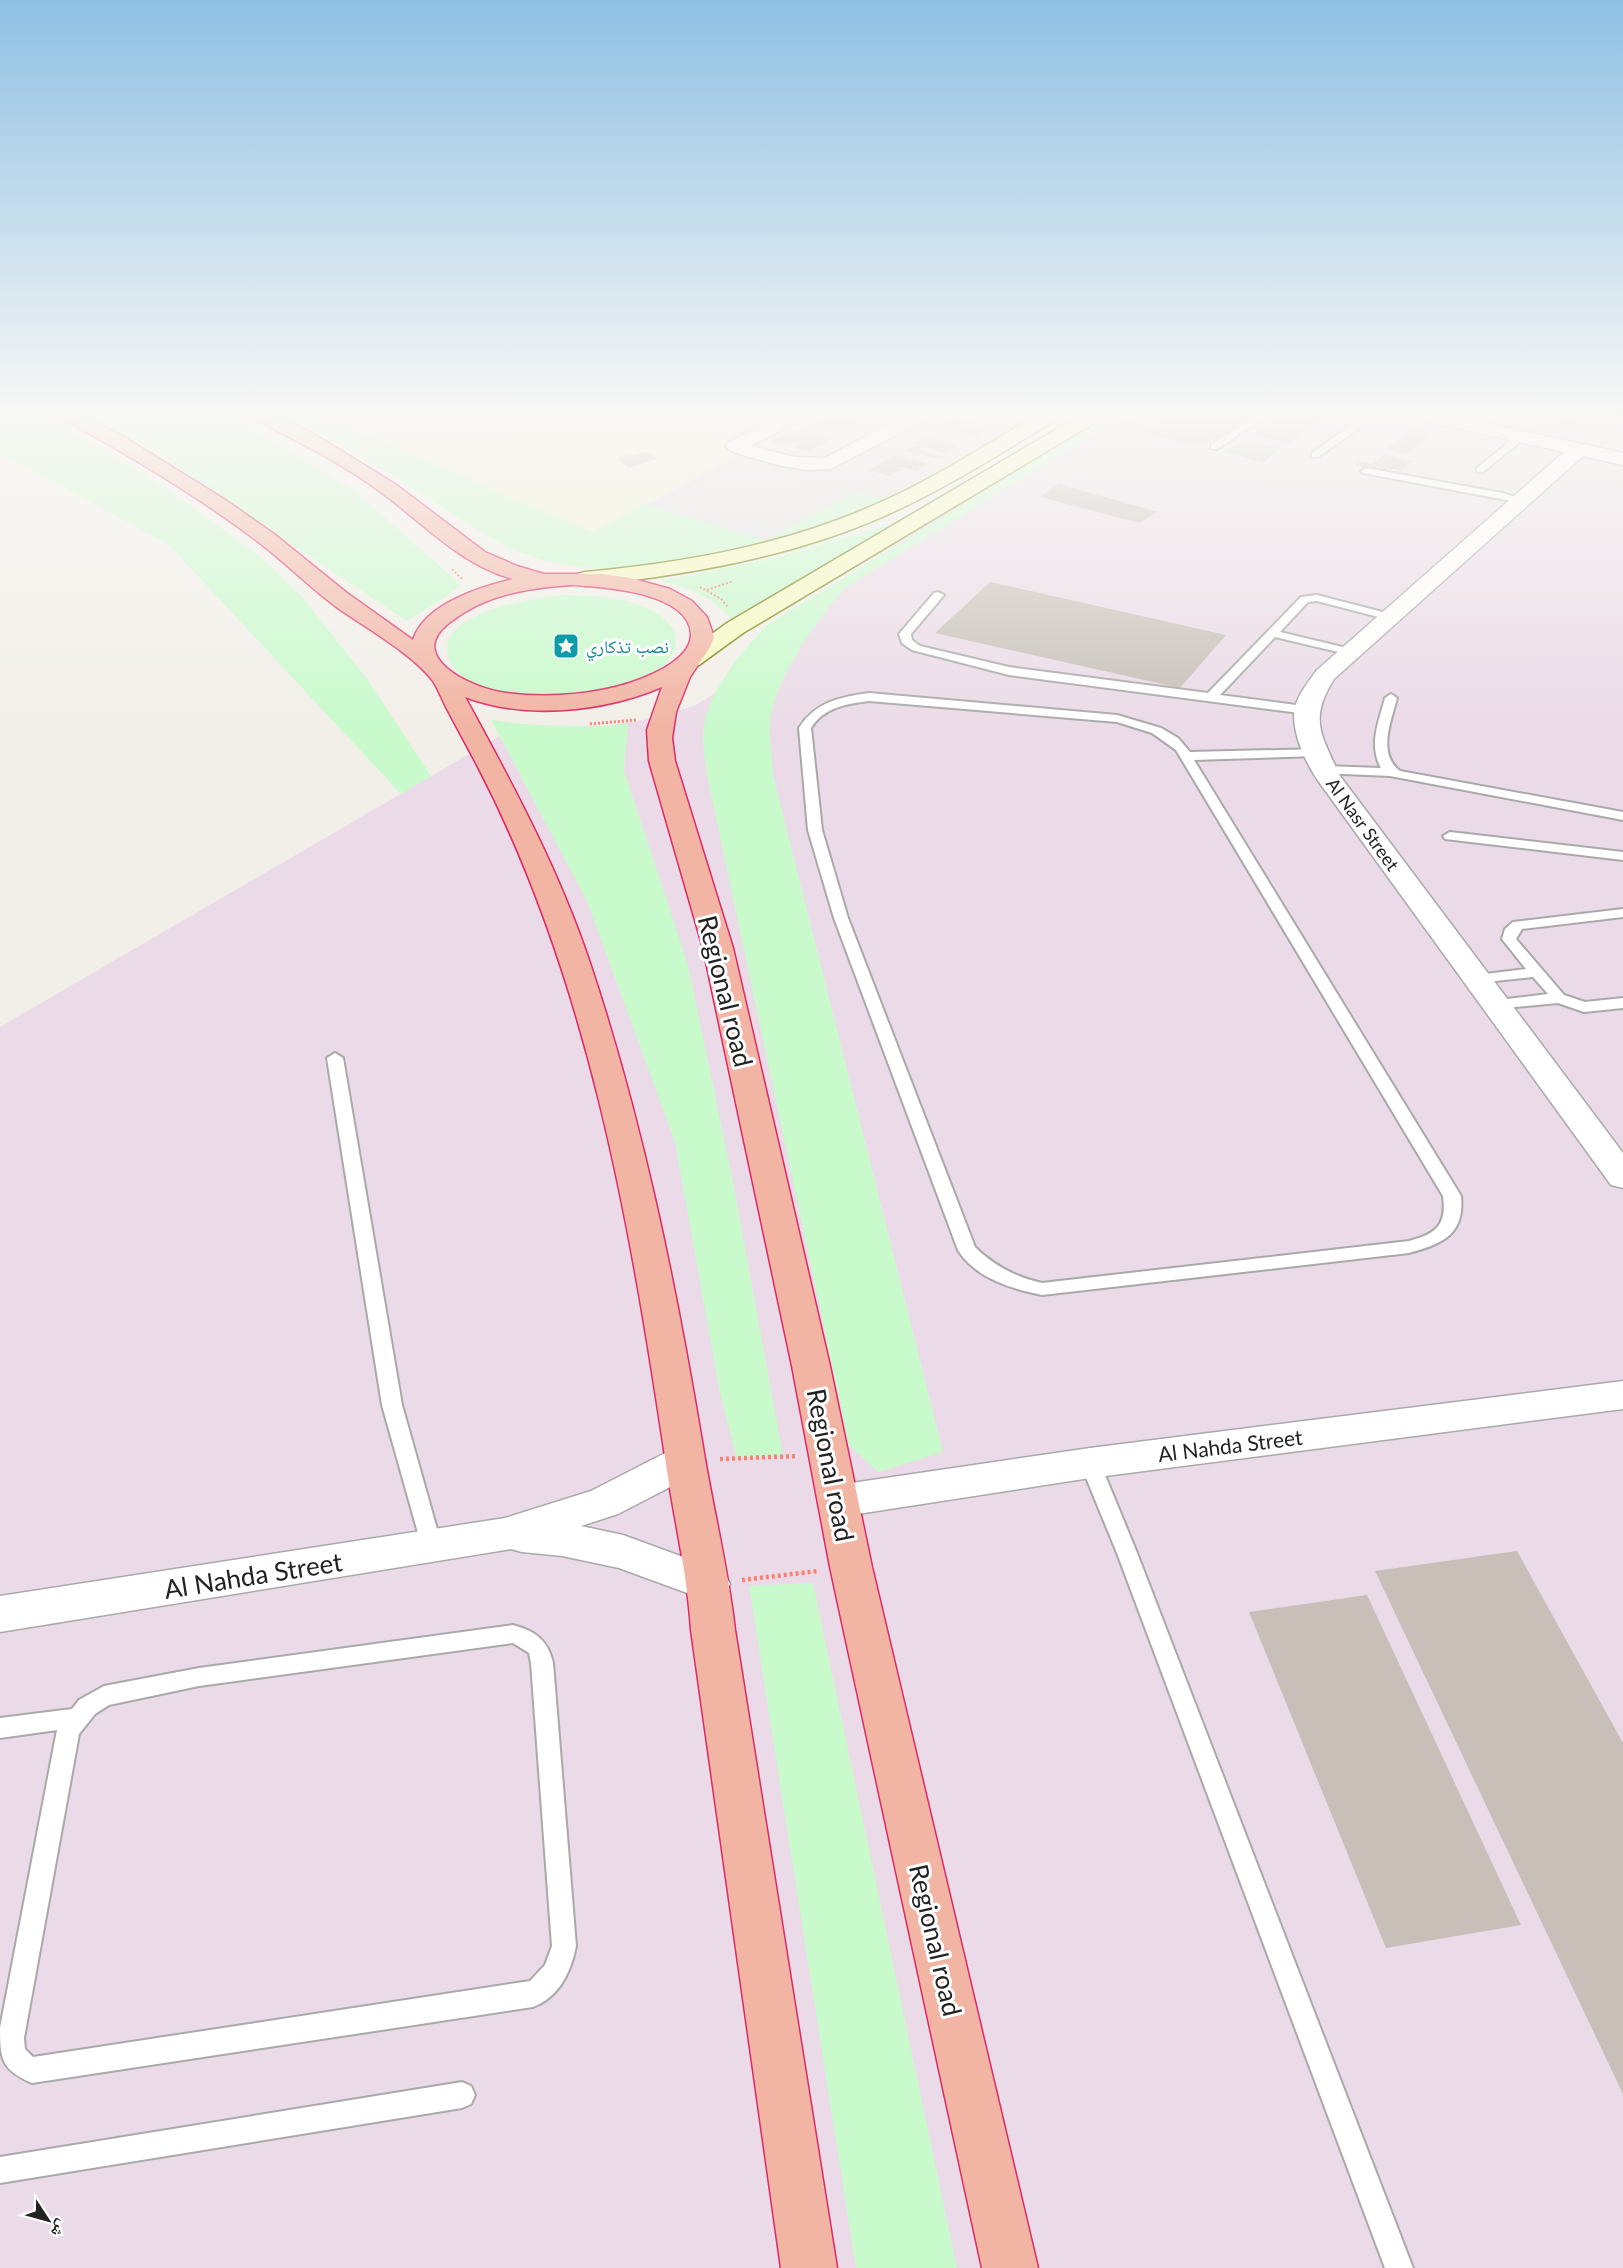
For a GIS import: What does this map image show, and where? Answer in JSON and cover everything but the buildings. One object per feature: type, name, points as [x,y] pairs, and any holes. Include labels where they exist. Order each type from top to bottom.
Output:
[{"type":"highway","points":[[240,519],[267,538],[339,598],[435,670],[470,692],[505,701],[544,704],[575,702],[625,694],[659,682],[688,663]]},
{"type":"highway","points":[[428,519],[477,557],[509,570],[547,581]]},
{"type":"highway","points":[[585,579],[547,581],[494,591],[451,609],[436,621],[427,634],[423,647],[507,798],[535,858],[575,962],[614,1098],[658,1291],[709,1584],[809,2268]]},
{"type":"highway","name":"Regional road","points":[[585,579],[642,587],[665,595],[684,605],[696,617],[702,631],[700,645],[688,663],[664,716],[659,738],[662,761],[718,948],[811,1366],[851,1567],[1010,2268]]},
{"type":"main road","points":[[585,579],[638,573],[730,556],[788,543],[857,519]]},
{"type":"main road","points":[[688,663],[751,618],[919,519]]},
{"type":"street","points":[[1307,710],[1308,701],[1325,675],[1501,519]]},
{"type":"street","name":"Al Nasr Street","points":[[1307,710],[1309,733],[1328,777],[1623,1176]]},
{"type":"street","name":"Al Nahda Street","points":[[838,1501],[1090,1463],[1623,1395]]},
{"type":"street","name":"Al Nahda Street","points":[[0,1614],[505,1534],[604,1503],[686,1461]]},
{"type":"street","name":"Al Nahda Street","points":[[505,1534],[592,1544],[622,1552],[709,1584]]},
{"type":"lane","points":[[938,595],[905,634],[906,641],[916,648],[1009,670],[1307,710]]},
{"type":"lane","points":[[1211,697],[1271,633],[1308,598],[1390,617]]},
{"type":"lane","points":[[1271,633],[1351,652]]},
{"type":"lane","points":[[869,698],[895,699],[1123,719],[1164,734],[1181,748],[1186,756],[1452,1196],[1453,1217],[1449,1226],[1433,1239],[1409,1246],[1042,1289],[1022,1285],[988,1270],[967,1250],[841,918],[815,830],[805,728],[814,714],[834,704],[869,698]]},
{"type":"lane","points":[[1390,772],[1381,755],[1380,747],[1392,698]]},
{"type":"lane","points":[[1186,756],[1321,761],[1623,816]]},
{"type":"lane","points":[[1450,836],[1623,856]]},
{"type":"lane","points":[[1559,998],[1509,939],[1512,929],[1526,924],[1623,912]]},
{"type":"lane","points":[[1477,979],[1538,972]]},
{"type":"lane","points":[[1495,1004],[1559,998],[1584,1007],[1623,1003]]},
{"type":"lane","points":[[335,1058],[392,1405],[432,1547]]},
{"type":"lane","points":[[1090,1463],[1127,1552],[1399,2268]]},
{"type":"lane","points":[[513,1634],[530,1640],[541,1654],[564,1946],[555,1975],[533,1995],[33,2070],[22,2066],[15,2059],[5,2039],[68,1730],[76,1718],[104,1696],[199,1677],[513,1634]]},
{"type":"lane","points":[[0,1728],[76,1718]]},
{"type":"lane","points":[[0,2170],[462,2095]]},
{"type":"path","points":[[686,1461],[827,1454]]},
{"type":"path","points":[[709,1584],[851,1567]]},
{"type":"shaded area","points":[[618,519],[880,519],[794,551],[751,561],[603,569],[543,558]]},
{"type":"shaded area","points":[[694,519],[804,519],[766,540]]},
{"type":"shaded area","points":[[937,519],[1623,519],[1623,2268],[0,2268],[0,1027],[507,732],[574,732],[649,719],[694,706],[717,692],[773,627]]},
{"type":"green space","points":[[122,519],[208,519],[263,559],[303,598],[367,679],[431,776],[401,794],[168,544]]},
{"type":"green space","points":[[254,519],[386,519],[461,585],[407,621]]},
{"type":"green space","points":[[461,519],[560,519],[591,532],[616,519],[694,519],[765,540],[805,519],[879,519],[792,551],[721,565],[681,569],[599,569],[560,563],[525,554],[493,539]]},
{"type":"green space","points":[[560,519],[616,519],[591,532]]},
{"type":"green space","points":[[940,519],[957,519],[848,586],[836,599],[811,632],[788,669],[773,707],[770,724],[773,775],[943,1452],[878,1472],[849,1445],[707,775],[703,738],[709,706],[716,691],[745,649],[767,625]]},
{"type":"green space","points":[[898,522],[731,619],[724,611],[700,594],[662,581],[783,556]]},
{"type":"green space","points":[[567,595],[610,598],[640,605],[653,611],[673,629],[676,648],[665,664],[644,678],[594,694],[566,697],[539,698],[487,689],[467,680],[453,666],[448,655],[449,640],[458,627],[474,617],[514,603]]},
{"type":"green space","points":[[491,720],[559,726],[628,724],[624,771],[688,965],[733,1182],[783,1455],[737,1458],[720,1393],[675,1142],[587,901]]},
{"type":"green space","points":[[813,1583],[957,2268],[856,2268],[749,1586]]},
{"type":"place","name":"نصب تذكاري","points":[[566,646]]}]
